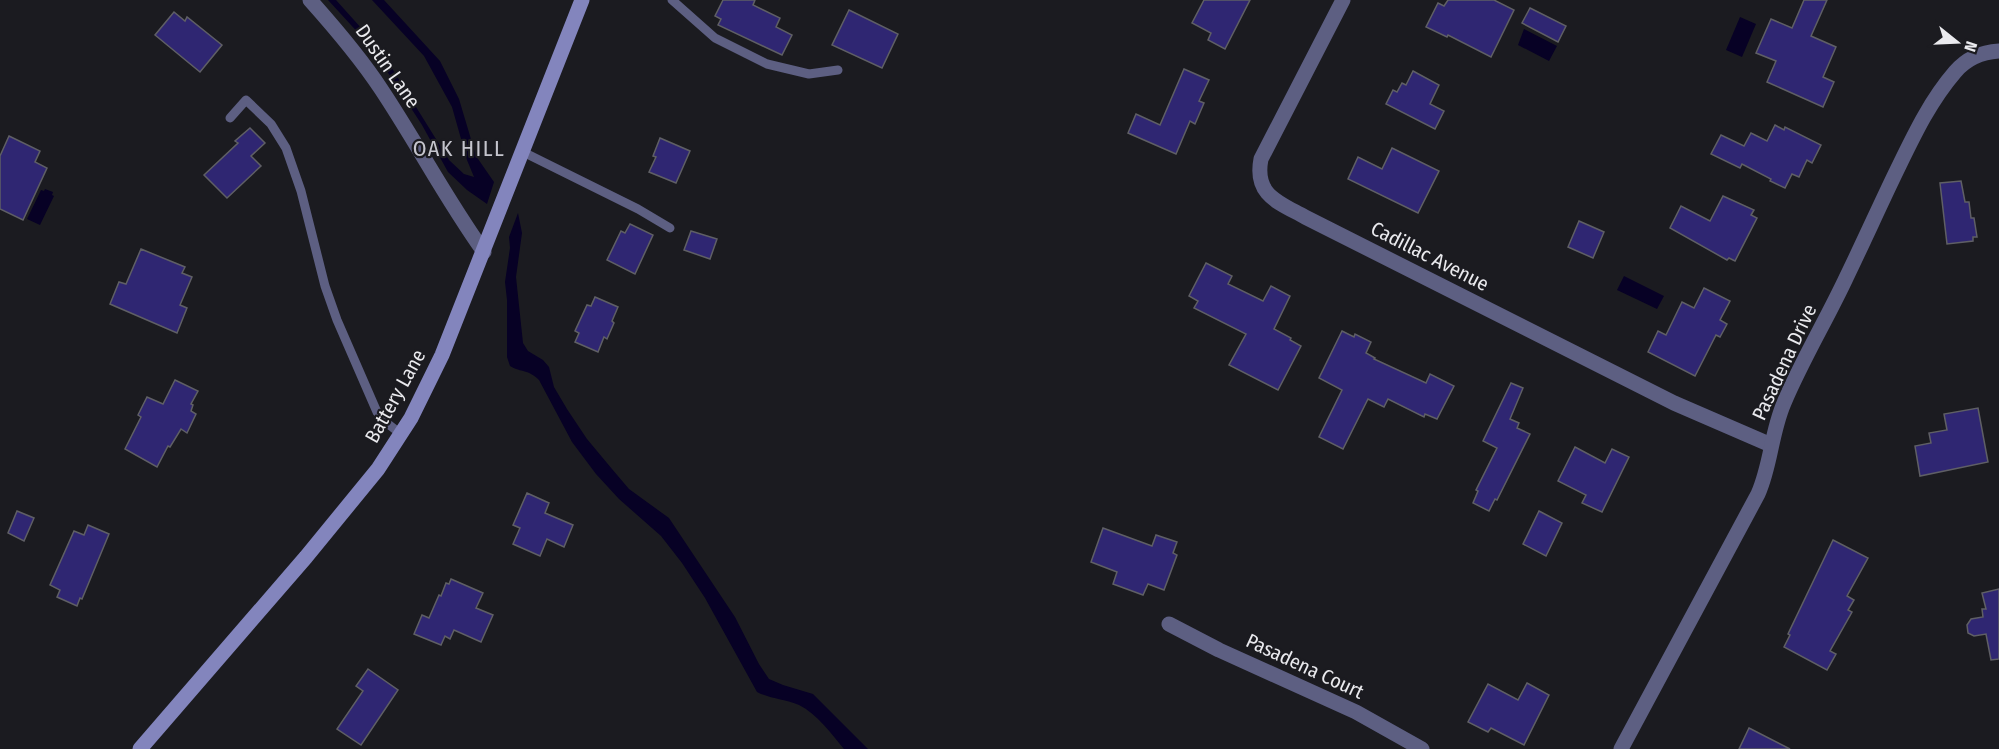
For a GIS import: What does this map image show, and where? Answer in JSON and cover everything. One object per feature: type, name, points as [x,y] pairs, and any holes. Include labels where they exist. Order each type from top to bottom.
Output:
[{"type":"main road","name":"Battery Lane","points":[[140,749],[328,531],[378,469],[401,434],[439,362],[582,0]]},
{"type":"street","name":"Dustin Lane","points":[[310,0],[344,38],[381,89],[460,218],[484,252]]},
{"type":"street","name":"Cadillac Avenue","points":[[1343,0],[1261,159],[1258,173],[1261,185],[1269,195],[1305,217],[1674,403],[1771,445]]},
{"type":"street","name":"Pasadena Drive","points":[[1621,749],[1758,494],[1769,464],[1771,445],[1783,404],[1820,333],[1915,133],[1934,99],[1957,70],[1984,53],[1999,51]]},
{"type":"street","name":"Pasadena Court","points":[[1169,624],[1219,650],[1356,712],[1422,749]]},
{"type":"lane","points":[[672,0],[715,38],[767,64],[809,74],[838,70]]},
{"type":"lane","points":[[230,118],[246,100],[272,124],[283,142],[301,190],[325,286],[337,320],[378,412],[401,434]]},
{"type":"lane","points":[[521,151],[638,209],[670,228]]},
{"type":"shaded area","points":[[328,0],[336,0],[380,49],[449,160],[464,174],[474,177],[452,107],[424,56],[372,0],[384,0],[440,61],[459,99],[476,156],[494,182],[487,204],[467,190],[448,172],[422,125],[381,62],[362,37]]},
{"type":"shaded area","points":[[1740,17],[1756,24],[1742,57],[1726,50]]},
{"type":"shaded area","points":[[1524,29],[1557,46],[1549,61],[1518,45]]},
{"type":"shaded area","points":[[41,190],[53,192],[54,196],[40,225],[27,219]]},
{"type":"shaded area","points":[[518,213],[522,233],[516,277],[523,343],[528,351],[543,360],[549,367],[554,387],[567,409],[587,439],[612,469],[629,489],[669,518],[735,617],[769,679],[813,694],[868,749],[844,749],[823,724],[806,709],[757,692],[705,598],[682,563],[661,536],[619,499],[596,474],[572,442],[539,380],[532,374],[510,366],[507,357],[505,282],[510,248],[509,237]]},
{"type":"shaded area","points":[[1624,276],[1664,296],[1657,309],[1617,290]]},
{"type":"building","points":[[723,0],[755,0],[753,5],[780,18],[776,27],[792,35],[782,55],[718,25],[721,19],[715,16]]},
{"type":"building","points":[[1204,0],[1250,0],[1225,49],[1208,40],[1211,33],[1192,23]]},
{"type":"building","points":[[1448,0],[1494,0],[1514,10],[1491,57],[1448,35],[1447,37],[1426,27],[1438,3],[1444,6]]},
{"type":"building","points":[[1804,0],[1827,0],[1811,36],[1836,47],[1823,77],[1834,82],[1823,107],[1767,82],[1776,61],[1756,53],[1771,19],[1792,28]]},
{"type":"building","points":[[1530,8],[1566,26],[1558,42],[1522,23]]},
{"type":"building","points":[[849,10],[898,34],[882,68],[832,45]]},
{"type":"building","points":[[174,12],[185,21],[187,17],[222,45],[200,72],[155,35]]},
{"type":"building","points":[[1184,69],[1209,80],[1199,101],[1204,103],[1195,124],[1190,121],[1176,154],[1128,133],[1136,114],[1160,125]]},
{"type":"building","points":[[1413,71],[1439,85],[1430,104],[1444,111],[1435,129],[1386,104],[1393,90],[1397,92],[1402,83],[1406,85]]},
{"type":"building","points":[[1775,125],[1784,130],[1785,127],[1821,145],[1812,163],[1807,160],[1799,177],[1792,174],[1785,188],[1742,164],[1740,168],[1711,154],[1721,135],[1744,146],[1751,133],[1767,141]]},
{"type":"building","points":[[250,128],[265,143],[251,156],[261,166],[227,198],[204,175],[238,143],[235,141]]},
{"type":"building","points":[[9,136],[40,151],[35,162],[47,168],[23,220],[0,209],[0,156]]},
{"type":"building","points":[[660,138],[690,151],[676,183],[649,172],[656,157],[653,156]]},
{"type":"building","points":[[1392,148],[1439,171],[1418,213],[1348,179],[1358,157],[1382,169]]},
{"type":"building","points":[[1961,181],[1965,202],[1969,202],[1971,218],[1974,218],[1977,237],[1973,237],[1973,241],[1947,244],[1940,183]]},
{"type":"building","points":[[1723,196],[1754,210],[1751,215],[1757,218],[1735,261],[1729,258],[1727,260],[1670,228],[1681,206],[1710,221]]},
{"type":"building","points":[[1579,221],[1604,232],[1593,258],[1568,247]]},
{"type":"building","points":[[630,224],[653,235],[635,274],[607,260],[621,231],[625,233]]},
{"type":"building","points":[[691,231],[717,239],[710,259],[684,250]]},
{"type":"building","points":[[141,249],[185,267],[182,273],[192,277],[180,305],[187,308],[177,333],[110,304],[119,282],[126,284]]},
{"type":"building","points":[[1206,263],[1232,276],[1228,284],[1263,301],[1271,286],[1290,296],[1274,329],[1301,346],[1278,390],[1229,365],[1246,334],[1194,308],[1198,301],[1189,296]]},
{"type":"building","points":[[1704,288],[1730,301],[1720,320],[1727,324],[1720,337],[1716,335],[1695,376],[1648,352],[1658,331],[1666,335],[1682,302],[1694,308]]},
{"type":"building","points":[[595,297],[618,307],[607,339],[604,337],[598,352],[575,342],[579,333],[575,331],[587,305],[591,306]]},
{"type":"building","points":[[1342,331],[1354,337],[1355,334],[1371,342],[1366,353],[1374,359],[1426,383],[1430,374],[1454,386],[1437,419],[1425,414],[1424,417],[1388,399],[1384,407],[1368,399],[1343,449],[1319,437],[1342,390],[1319,378]]},
{"type":"building","points":[[175,380],[198,391],[191,404],[193,405],[191,411],[196,414],[187,433],[181,429],[170,447],[168,446],[157,467],[125,449],[141,417],[138,415],[147,397],[163,404]]},
{"type":"building","points":[[1511,383],[1523,388],[1510,419],[1519,423],[1517,428],[1530,434],[1497,500],[1495,499],[1489,511],[1473,503],[1478,491],[1476,490],[1497,448],[1483,441]]},
{"type":"building","points":[[1978,408],[1988,462],[1920,476],[1915,446],[1931,443],[1929,433],[1947,430],[1944,414]]},
{"type":"building","points":[[1575,447],[1605,463],[1612,449],[1629,457],[1602,512],[1582,503],[1586,495],[1558,481]]},
{"type":"building","points":[[527,493],[549,503],[545,513],[573,525],[564,547],[547,539],[540,556],[513,544],[520,528],[513,525]]},
{"type":"building","points":[[17,511],[34,518],[24,541],[8,533]]},
{"type":"building","points":[[1539,511],[1562,523],[1546,556],[1523,544]]},
{"type":"building","points":[[88,525],[109,534],[77,606],[57,597],[60,590],[50,585],[74,531],[84,535]]},
{"type":"building","points":[[1103,528],[1152,546],[1156,535],[1177,542],[1173,553],[1177,555],[1164,590],[1148,584],[1143,595],[1113,584],[1117,572],[1091,562]]},
{"type":"building","points":[[1833,540],[1868,558],[1847,596],[1854,600],[1848,610],[1852,612],[1830,651],[1836,654],[1827,670],[1784,647]]},
{"type":"building","points":[[451,579],[483,593],[476,608],[493,615],[481,642],[454,630],[450,639],[445,636],[441,645],[414,634],[422,615],[429,618],[439,595],[441,596],[446,583],[449,584]]},
{"type":"building","points":[[1999,589],[1999,659],[1991,660],[1986,634],[1974,636],[1968,633],[1967,625],[1971,619],[1983,617],[1982,609],[1986,609],[1982,593]]},
{"type":"building","points":[[368,669],[398,690],[361,745],[337,729],[363,691],[356,686]]},
{"type":"building","points":[[1527,683],[1549,695],[1524,745],[1491,728],[1488,732],[1468,722],[1488,684],[1518,700]]},
{"type":"building","points":[[1749,728],[1790,749],[1739,749]]},
{"type":"district","name":"OAK HILL","points":[[459,148]]}]
